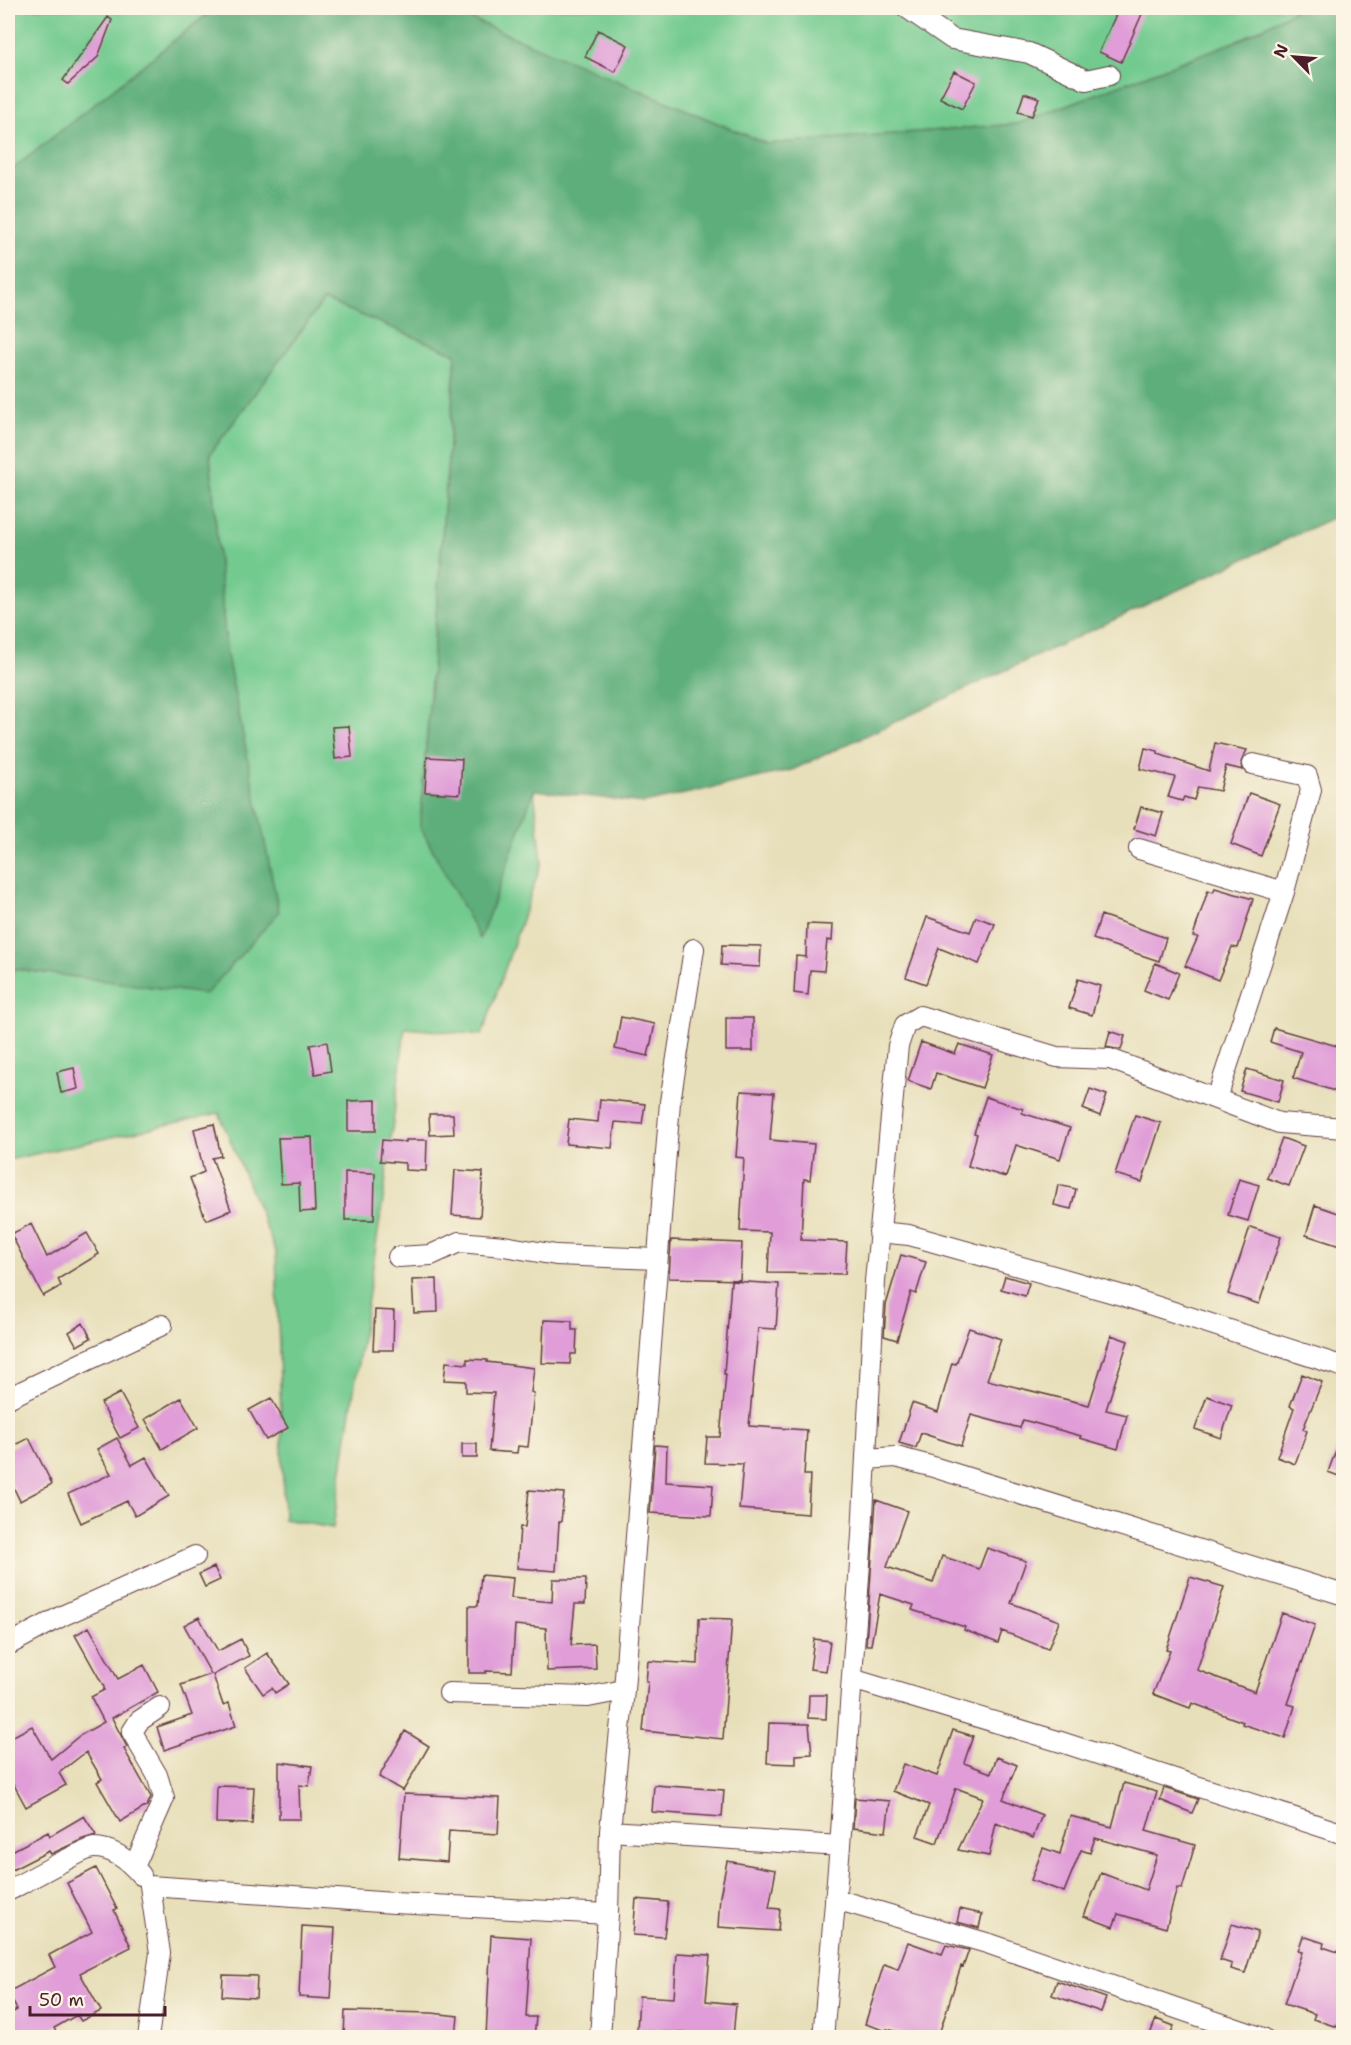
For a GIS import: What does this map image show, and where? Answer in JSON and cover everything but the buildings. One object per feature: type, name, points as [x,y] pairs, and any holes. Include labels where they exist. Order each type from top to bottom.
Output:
[{"type":"street","points":[[907,8],[952,39],[1029,53],[1086,80],[1109,75]]},
{"type":"street","points":[[1217,1098],[1284,892],[1311,790],[1307,776],[1253,764]]},
{"type":"street","points":[[1139,849],[1284,892]]},
{"type":"street","points":[[600,2037],[608,1914],[610,1831],[624,1690],[670,1102],[694,949]]},
{"type":"street","points":[[823,2037],[852,1679],[879,1232],[898,1046],[905,1025],[920,1016],[1057,1057],[1110,1059],[1279,1123],[1344,1128]]},
{"type":"street","points":[[879,1232],[909,1235],[1124,1296],[1344,1367]]},
{"type":"street","points":[[398,1257],[432,1256],[459,1242],[504,1246],[556,1255],[657,1259]]},
{"type":"street","points":[[8,1398],[162,1325]]},
{"type":"street","points":[[866,1459],[896,1457],[930,1466],[1344,1596]]},
{"type":"street","points":[[8,1645],[62,1616],[195,1556]]},
{"type":"street","points":[[852,1679],[1061,1742],[1344,1834]]},
{"type":"street","points":[[449,1694],[588,1697],[624,1690]]},
{"type":"street","points":[[134,1867],[164,1798],[157,1775],[132,1731],[139,1720],[160,1707]]},
{"type":"street","points":[[610,1831],[840,1846]]},
{"type":"street","points":[[8,1891],[92,1848],[111,1850],[134,1867],[150,1886],[160,1953],[148,2037]]},
{"type":"street","points":[[150,1886],[394,1904],[608,1914]]},
{"type":"street","points":[[835,1899],[990,1944],[1263,2037]]},
{"type":"green space","points":[[8,8],[215,8],[8,173]]},
{"type":"green space","points":[[215,8],[423,8],[452,11],[767,144],[1017,124],[1242,39],[1299,8],[1343,8],[1343,513],[792,770],[644,803],[534,790],[480,939],[420,826],[456,354],[324,300],[210,454],[226,651],[279,912],[206,994],[8,968],[8,173]]},
{"type":"green space","points":[[423,8],[1299,8],[1242,39],[1017,124],[767,144],[452,11]]},
{"type":"green space","points":[[324,299],[456,354],[420,826],[480,938],[534,790],[542,862],[482,1035],[405,1028],[384,1193],[333,1528],[284,1519],[276,1252],[219,1113],[8,1160],[8,968],[206,994],[226,651],[210,454]]}]
